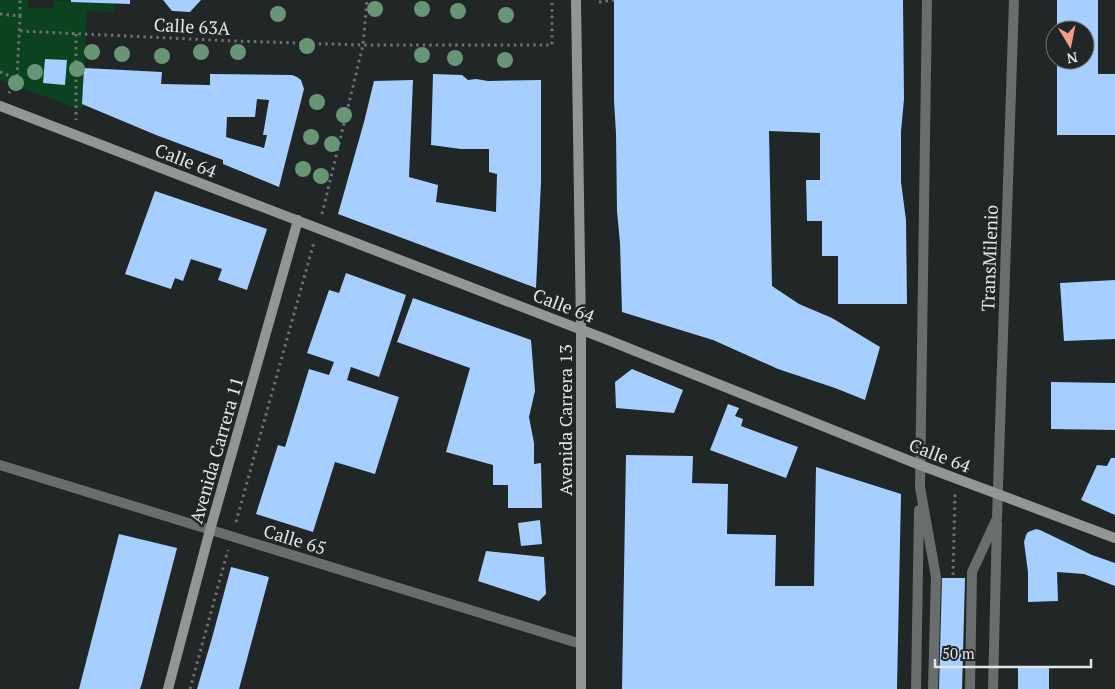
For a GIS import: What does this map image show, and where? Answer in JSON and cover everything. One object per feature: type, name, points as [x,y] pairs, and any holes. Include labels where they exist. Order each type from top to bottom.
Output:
[{"type":"main road","name":"Avenida Carrera 13","points":[[576,0],[581,329],[581,689]]},
{"type":"main road","name":"Calle 64","points":[[0,107],[581,329],[920,465],[1115,538]]},
{"type":"main road","name":"Avenida Carrera 11","points":[[168,689],[210,530],[298,220]]},
{"type":"street","points":[[916,689],[927,0]]},
{"type":"street","name":"TransMilenio","points":[[993,689],[1014,0]]},
{"type":"street","name":"Calle 65","points":[[0,466],[581,644]]},
{"type":"street","points":[[920,487],[936,577],[933,689]]},
{"type":"street","name":"TransMilenio","points":[[970,689],[972,572],[997,518]]},
{"type":"path","points":[[7,96],[18,79],[20,0]]},
{"type":"path","points":[[190,689],[318,228],[363,45],[367,0]]},
{"type":"path","name":"Calle 63A","points":[[20,31],[363,45],[552,45],[552,0]]},
{"type":"path","points":[[599,2],[614,0]]},
{"type":"path","points":[[0,14],[20,16]]},
{"type":"path","points":[[76,34],[76,123]]},
{"type":"path","points":[[0,72],[18,79]]},
{"type":"path","points":[[953,578],[955,489]]},
{"type":"green space","points":[[0,0],[28,0],[28,8],[54,8],[54,1],[115,3],[114,12],[87,11],[82,110],[0,80]]},
{"type":"building","points":[[71,0],[130,0],[130,4],[71,2]]},
{"type":"building","points":[[163,0],[201,0],[190,12],[172,11]]},
{"type":"building","points":[[614,0],[903,0],[904,99],[901,132],[901,182],[906,220],[907,304],[838,304],[838,256],[822,256],[822,221],[807,221],[806,180],[820,180],[820,133],[769,131],[772,286],[799,304],[832,318],[880,347],[865,400],[778,369],[713,340],[622,312],[614,101]]},
{"type":"building","points":[[1057,0],[1098,0],[1098,74],[1115,74],[1115,135],[1057,135],[1057,70],[1095,70],[1095,20],[1057,20]]},
{"type":"building","points":[[45,59],[67,60],[65,85],[43,83]]},
{"type":"building","points":[[84,68],[162,72],[161,84],[210,85],[210,74],[292,75],[301,80],[304,89],[279,187],[223,164],[223,160],[82,104]],"holes":[[[257,99],[269,100],[263,135],[267,135],[264,148],[226,137],[227,117],[255,117]]]},
{"type":"building","points":[[433,74],[462,75],[468,80],[541,80],[541,182],[536,288],[338,214],[374,81],[413,80],[409,177],[438,185],[436,202],[496,212],[497,174],[489,172],[489,149],[461,149],[431,145]]},
{"type":"building","points":[[155,191],[267,229],[247,290],[218,280],[222,269],[191,259],[183,281],[175,278],[171,289],[125,274]]},
{"type":"building","points":[[346,273],[406,295],[379,377],[351,367],[347,380],[399,397],[375,474],[335,462],[313,532],[256,514],[278,445],[285,447],[309,369],[329,375],[334,362],[307,353],[329,290],[339,293]]},
{"type":"building","points":[[1115,280],[1115,339],[1064,341],[1060,283]]},
{"type":"building","points":[[413,298],[531,340],[535,391],[529,417],[534,443],[534,464],[541,463],[542,508],[508,508],[508,485],[493,485],[493,465],[446,452],[470,368],[397,342]]},
{"type":"building","points":[[632,369],[683,390],[674,413],[616,408],[615,382]]},
{"type":"building","points":[[1051,382],[1115,383],[1115,430],[1051,429]]},
{"type":"building","points":[[728,404],[739,408],[735,416],[743,419],[741,426],[798,447],[786,478],[710,450]]},
{"type":"building","points":[[626,455],[693,456],[692,483],[728,484],[727,534],[776,535],[775,586],[814,586],[816,467],[901,494],[897,689],[622,689]]},
{"type":"building","points":[[1111,458],[1115,458],[1115,515],[1081,500],[1097,465],[1107,466]]},
{"type":"building","points":[[540,520],[542,544],[521,546],[518,523]]},
{"type":"building","points":[[1036,529],[1092,555],[1115,563],[1115,586],[1084,574],[1057,572],[1058,601],[1028,602],[1028,572],[1024,542],[1028,532]]},
{"type":"building","points":[[119,534],[177,548],[140,689],[79,689]]},
{"type":"building","points":[[486,551],[544,557],[546,594],[539,601],[478,581]]},
{"type":"building","points":[[231,567],[269,577],[239,689],[197,689],[212,638]]},
{"type":"building","points":[[942,578],[965,578],[962,689],[939,689]]},
{"type":"building","points":[[1049,667],[1049,689],[1018,689],[1018,668]]}]
